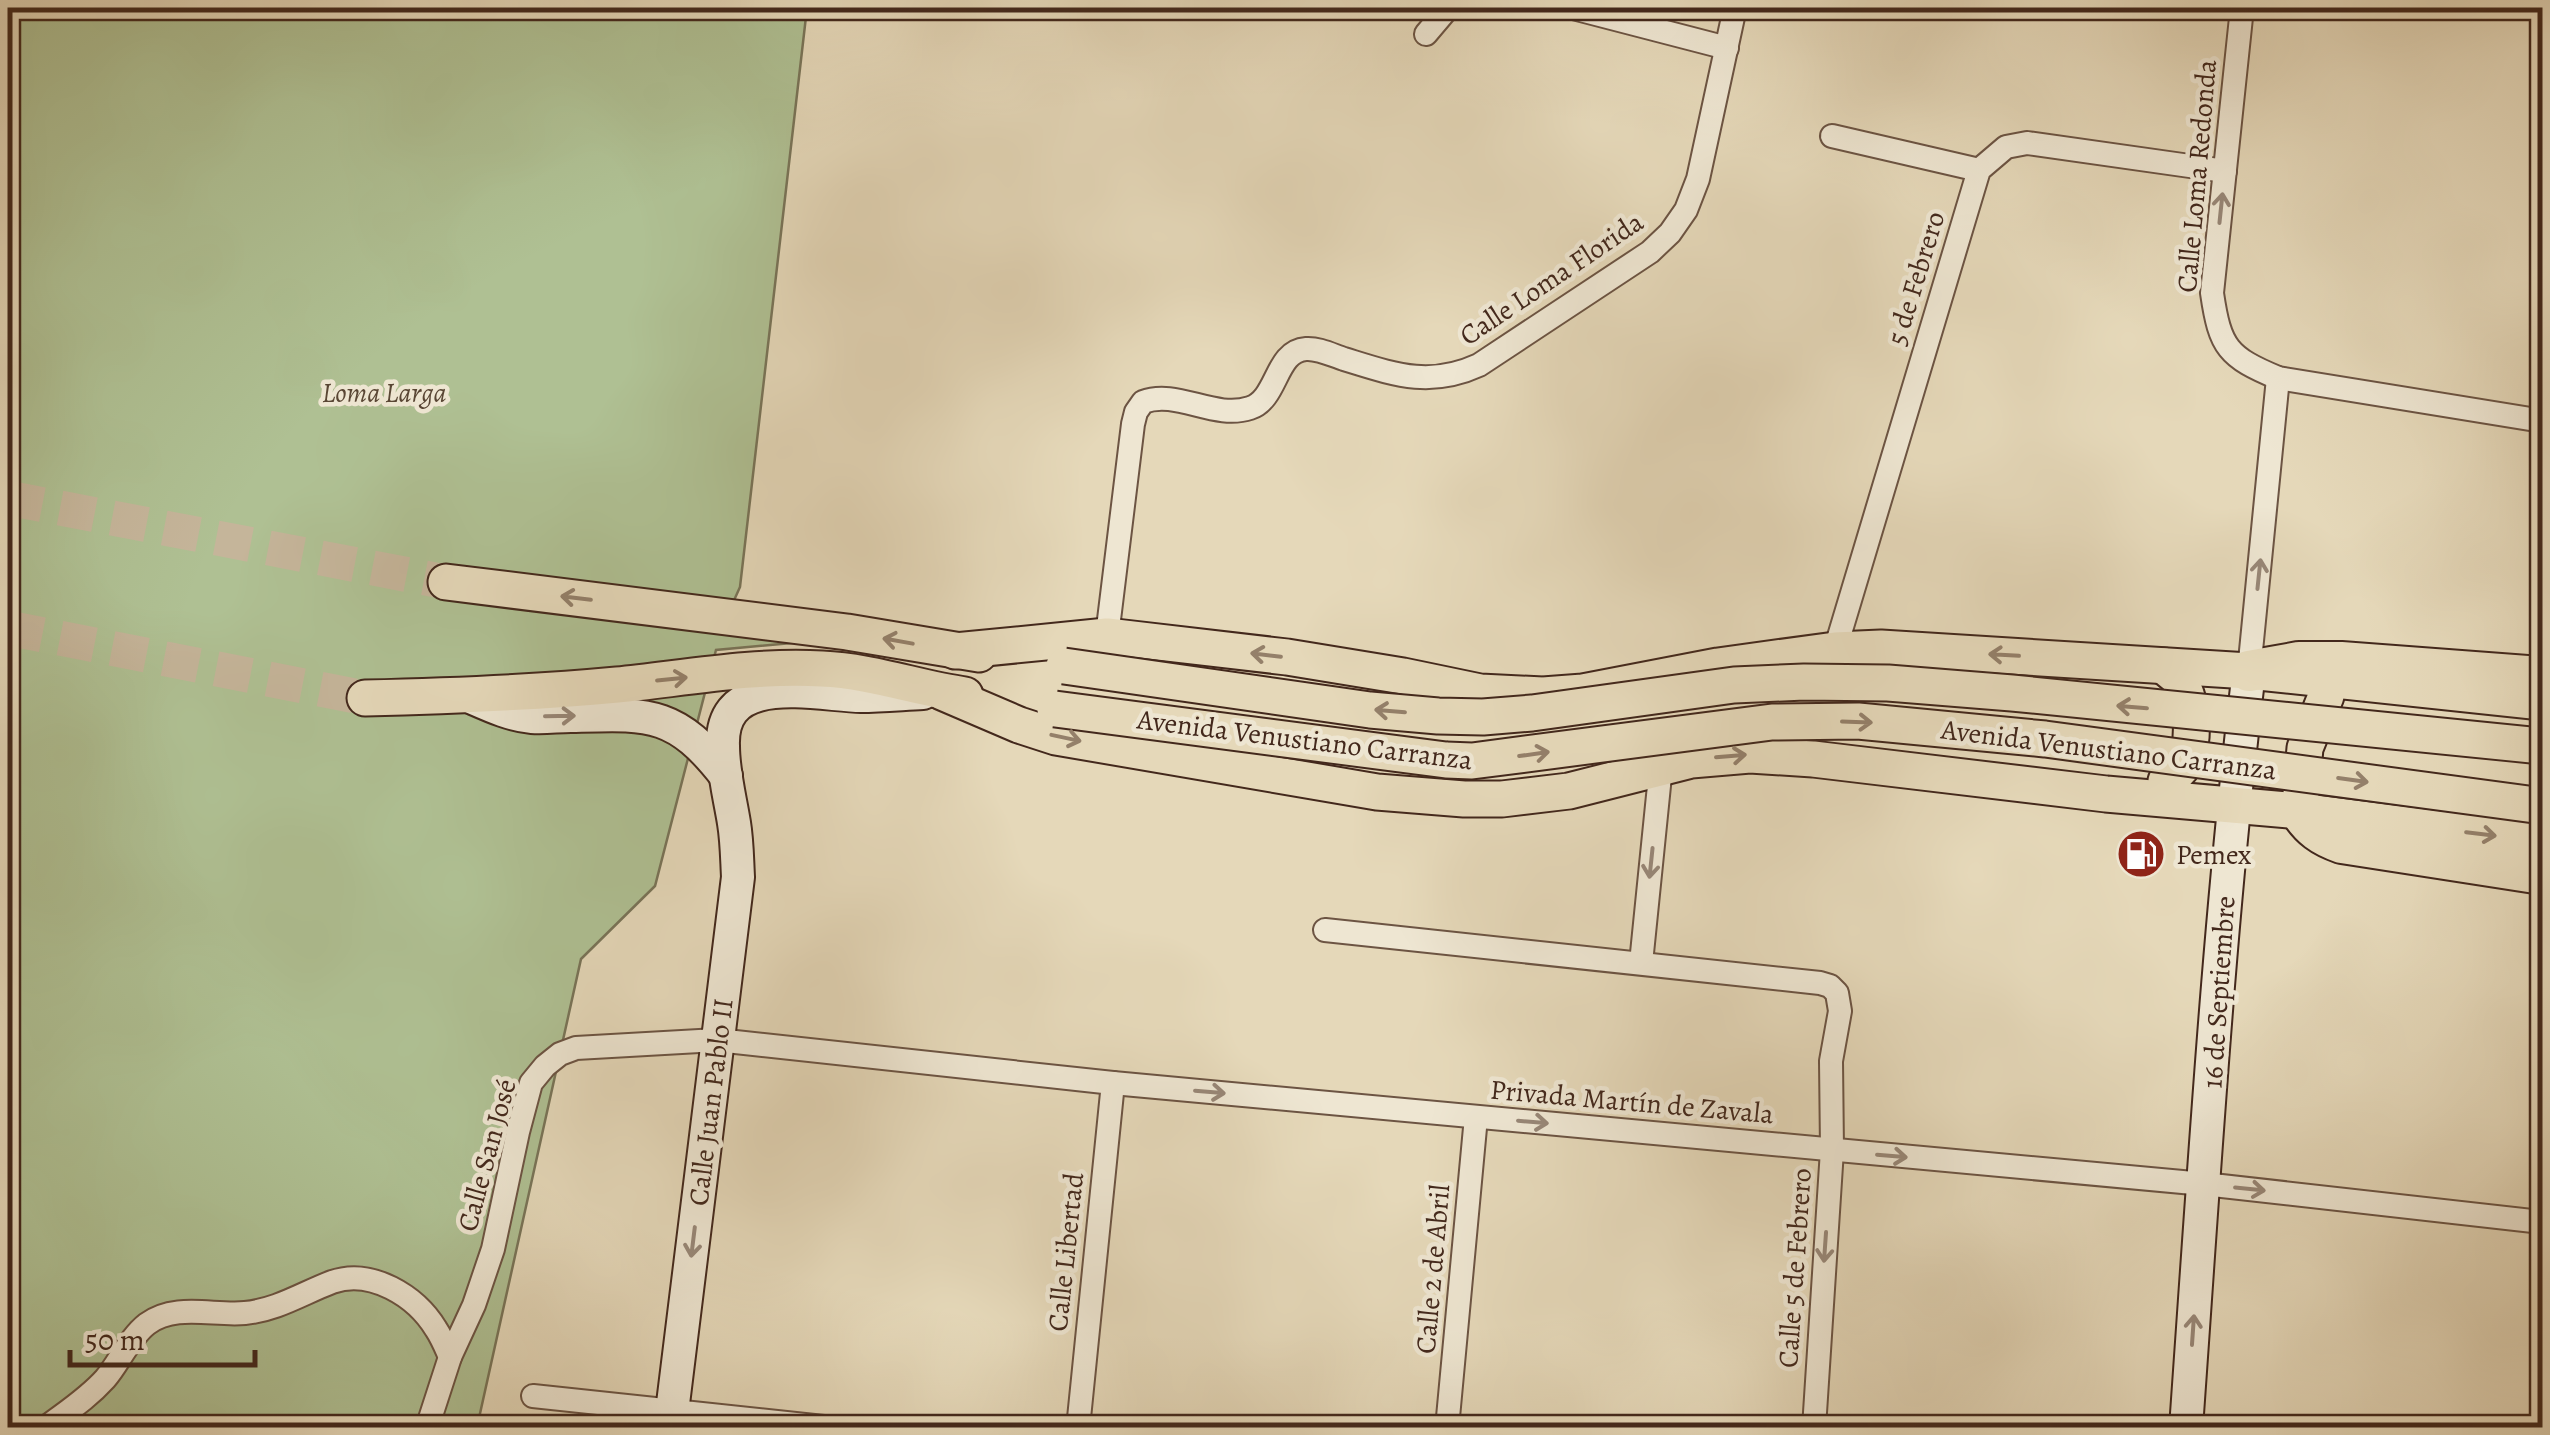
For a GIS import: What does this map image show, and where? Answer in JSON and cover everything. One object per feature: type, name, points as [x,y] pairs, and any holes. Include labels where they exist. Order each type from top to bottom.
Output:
[{"type":"highway","points":[[2249,671],[2299,662],[2341,662],[2542,676]]},
{"type":"highway","points":[[2300,811],[2323,836],[2342,843],[2542,874]]},
{"type":"main road","name":"Avenida Venustiano Carranza","points":[[446,582],[846,632],[1370,710],[1438,716],[1532,713],[1734,685],[1888,684],[2542,746]]},
{"type":"main road","points":[[955,651],[1107,636],[1287,657],[1480,692],[1543,695],[1583,692],[1718,666],[1835,650],[1881,648],[2249,671],[2542,702]]},
{"type":"main road","points":[[2128,796],[2161,785],[2184,765],[2190,742],[2188,704],[2178,678],[2164,666]]},
{"type":"main road","name":"Avenida Venustiano Carranza","points":[[365,698],[466,695],[775,668],[825,668],[883,676],[942,692],[1055,709],[1446,760],[1472,761],[1772,722],[1858,721],[2045,739],[2542,806]]},
{"type":"main road","points":[[2300,811],[2305,748],[2339,682]]},
{"type":"main road","points":[[942,692],[1056,737],[1377,792],[1502,799],[1569,792],[1691,760],[1750,755],[2300,811],[2542,842]]},
{"type":"main road","points":[[1464,799],[1444,763],[1440,742],[1446,721],[1480,692]]},
{"type":"street","points":[[1426,34],[1448,8]]},
{"type":"street","points":[[1573,8],[1727,48]]},
{"type":"street","name":"Calle Loma Florida","points":[[1107,636],[1133,424],[1142,402],[1164,399],[1222,410],[1252,408],[1269,393],[1288,358],[1308,348],[1392,374],[1446,377],[1479,365],[1650,252],[1686,210],[1698,178],[1736,8]]},
{"type":"street","name":"Calle Loma Redonda","points":[[2242,8],[2212,293],[2229,351],[2244,364],[2278,378],[2542,421]]},
{"type":"street","points":[[1832,136],[1979,170],[2006,147],[2027,143],[2225,171]]},
{"type":"street","name":"5 de Febrero","points":[[1835,650],[1979,170]]},
{"type":"street","name":"16 de Septiembre","points":[[2186,1428],[2233,804],[2278,378]]},
{"type":"street","name":"Calle Juan Pablo II","points":[[672,1418],[738,877],[722,743],[725,728],[736,708],[754,696],[781,692],[860,696],[942,692]]},
{"type":"street","points":[[466,695],[502,710],[531,716],[629,714],[654,718],[693,740],[726,776]]},
{"type":"street","points":[[1325,930],[1641,964],[1661,766]]},
{"type":"street","name":"Calle 5 de Febrero","points":[[1641,964],[1820,983],[1838,993],[1814,1428]]},
{"type":"street","name":"Privada Martín de Zavala","points":[[716,1040],[1112,1083],[2204,1184],[2542,1222]]},
{"type":"street","name":"Calle San José","points":[[427,1428],[450,1357],[474,1306],[493,1250],[531,1084],[544,1066],[576,1048],[716,1040]]},
{"type":"street","name":"Calle Libertad","points":[[1078,1428],[1112,1083]]},
{"type":"street","name":"Calle 2 de Abril","points":[[1447,1428],[1476,1117]]},
{"type":"street","points":[[45,1428],[78,1406],[107,1377],[147,1324],[186,1312],[246,1313],[274,1308],[344,1278],[378,1283],[402,1293],[436,1328],[450,1357]]},
{"type":"street","points":[[533,1396],[672,1418],[833,1428]]},
{"type":"green space","name":"Loma Larga","points":[[8,8],[807,8],[740,587],[722,627],[803,642],[716,650],[655,886],[581,959],[477,1427],[8,1428]]},
{"type":"tunnel","points":[[8,498],[446,582]]},
{"type":"tunnel","points":[[8,628],[365,698]]},
{"type":"place","name":"Pemex","points":[[2141,854]]}]
